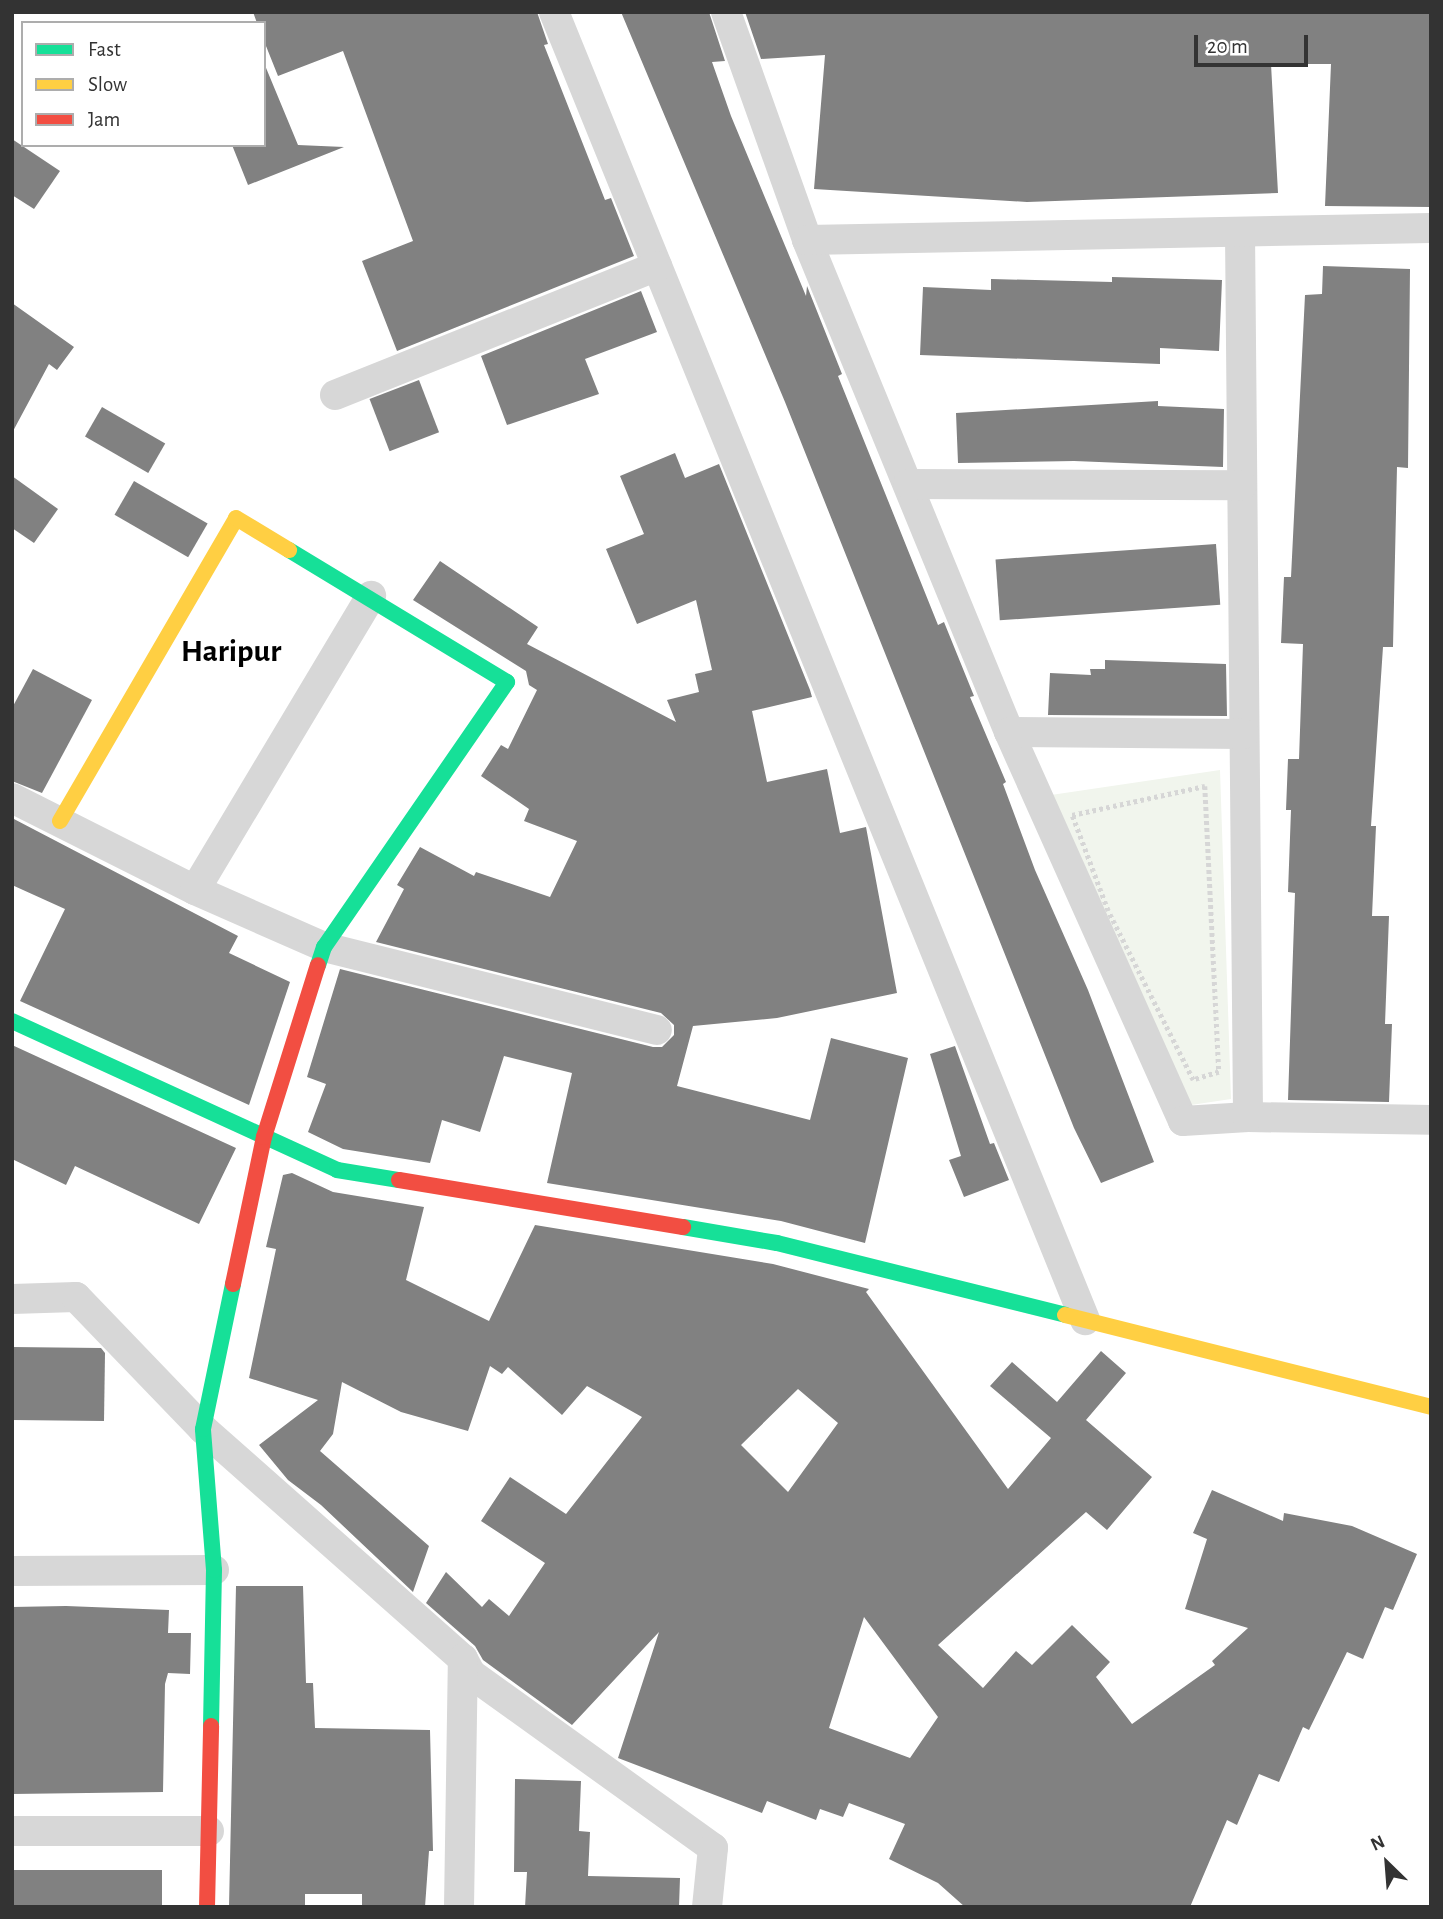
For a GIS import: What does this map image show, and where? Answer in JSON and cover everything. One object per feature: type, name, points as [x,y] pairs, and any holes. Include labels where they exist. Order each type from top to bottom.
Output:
[{"type":"street","points":[[554,12],[1085,1320]]},
{"type":"street","points":[[726,12],[807,240],[1009,732],[1183,1121],[1248,1116],[1431,1120]]},
{"type":"street","points":[[807,240],[1431,228]]},
{"type":"street","points":[[1240,232],[1248,1116]]},
{"type":"street","points":[[335,395],[657,266]]},
{"type":"street","points":[[908,484],[1242,485]]},
{"type":"street","points":[[60,821],[236,518],[371,596],[507,682],[324,947],[264,1137],[203,1429],[214,1570],[207,1907]]},
{"type":"street","points":[[195,890],[371,596]]},
{"type":"street","points":[[1009,732],[1244,734]]},
{"type":"street","points":[[12,798],[195,890],[324,947],[657,1030]]},
{"type":"street","points":[[12,1021],[337,1170],[777,1243],[1431,1407]]},
{"type":"street","points":[[12,1299],[76,1297],[203,1429],[463,1659],[471,1674],[713,1848],[707,1907]]},
{"type":"street","points":[[12,1571],[214,1570]]},
{"type":"street","points":[[459,1907],[463,1659]]},
{"type":"street","points":[[12,1831],[209,1831]]},
{"type":"path","points":[[1205,786],[1219,1072],[1193,1080],[1108,911],[1072,815],[1205,786]]},
{"type":"shaded area","points":[[1220,770],[1231,1099],[1191,1105],[1051,795]]},
{"type":"building","points":[[253,12],[537,12],[548,44],[544,45],[605,200],[611,198],[634,256],[397,351],[362,261],[413,241],[343,51],[278,76],[266,46],[266,21],[256,21]]},
{"type":"building","points":[[621,12],[709,12],[725,61],[712,62],[731,116],[806,296],[807,286],[842,374],[838,376],[938,625],[944,622],[974,696],[970,697],[1006,782],[1003,784],[1035,870],[1088,990],[1154,1162],[1101,1183],[1074,1128],[785,402]]},
{"type":"building","points":[[745,12],[1431,12],[1431,207],[1325,206],[1331,64],[1271,64],[1278,193],[1027,202],[814,189],[825,55],[761,59]]},
{"type":"building","points":[[266,68],[298,145],[344,147],[248,185],[233,147],[266,147]]},
{"type":"building","points":[[12,139],[60,171],[34,209],[12,195]]},
{"type":"building","points":[[1323,266],[1410,269],[1408,468],[1397,467],[1393,647],[1383,647],[1371,826],[1376,826],[1372,916],[1389,916],[1385,1024],[1392,1024],[1389,1102],[1288,1100],[1295,893],[1288,892],[1291,810],[1286,810],[1288,759],[1299,759],[1303,644],[1281,643],[1284,577],[1291,577],[1305,295],[1322,294]]},
{"type":"building","points":[[1112,277],[1222,280],[1219,351],[1160,348],[1160,364],[920,355],[923,287],[991,290],[991,279],[1112,282]]},
{"type":"building","points":[[641,291],[657,332],[585,359],[599,394],[507,425],[481,356]]},
{"type":"building","points":[[12,303],[74,347],[57,370],[49,364],[12,433]]},
{"type":"building","points":[[419,380],[439,432],[390,451],[370,399]]},
{"type":"building","points":[[1158,401],[1158,406],[1224,409],[1223,467],[1074,461],[958,463],[956,413]]},
{"type":"building","points":[[102,407],[165,444],[148,473],[85,436]]},
{"type":"building","points":[[675,453],[685,478],[719,464],[812,697],[752,711],[767,782],[827,769],[840,833],[866,827],[897,993],[777,1018],[693,1026],[677,1086],[810,1120],[831,1038],[908,1058],[865,1243],[781,1221],[547,1183],[572,1073],[504,1056],[480,1132],[442,1120],[430,1163],[343,1149],[308,1132],[326,1084],[307,1077],[340,969],[653,1047],[662,1047],[674,1035],[674,1025],[661,1013],[376,942],[404,889],[397,885],[420,847],[474,876],[476,872],[550,897],[577,841],[524,821],[529,809],[481,776],[501,745],[508,749],[537,690],[529,685],[526,671],[413,600],[440,561],[538,627],[527,644],[676,722],[667,700],[699,692],[695,674],[712,670],[696,600],[637,624],[606,549],[644,534],[620,476]]},
{"type":"building","points":[[12,476],[58,509],[34,543],[12,528]]},
{"type":"building","points":[[134,481],[208,524],[188,557],[115,515]]},
{"type":"building","points":[[1216,544],[1220,605],[1000,620],[996,559]]},
{"type":"building","points":[[1105,660],[1226,664],[1227,716],[1048,715],[1050,673],[1091,675],[1090,669],[1105,669]]},
{"type":"building","points":[[33,669],[92,700],[42,793],[12,781],[12,708]]},
{"type":"building","points":[[12,818],[238,936],[229,953],[290,982],[249,1105],[20,1001],[65,909],[12,885]]},
{"type":"building","points":[[12,1045],[236,1148],[199,1224],[75,1166],[66,1185],[12,1159]]},
{"type":"building","points":[[955,1046],[990,1144],[994,1143],[1009,1180],[964,1197],[949,1160],[961,1156],[930,1054]]},
{"type":"building","points":[[292,1173],[333,1192],[424,1207],[406,1280],[489,1321],[535,1225],[773,1264],[869,1289],[866,1292],[1008,1489],[1051,1438],[990,1386],[1012,1362],[1057,1402],[1101,1351],[1126,1373],[1086,1420],[1152,1477],[1107,1530],[1086,1512],[938,1645],[983,1688],[1016,1651],[1032,1665],[1072,1625],[1110,1662],[1096,1677],[1132,1724],[1215,1665],[1212,1661],[1248,1628],[1185,1609],[1207,1539],[1193,1533],[1212,1490],[1283,1521],[1284,1513],[1352,1526],[1417,1554],[1393,1610],[1385,1607],[1363,1659],[1347,1652],[1309,1730],[1303,1727],[1279,1782],[1259,1774],[1237,1825],[1227,1820],[1190,1907],[965,1907],[938,1883],[889,1859],[905,1824],[849,1803],[843,1817],[820,1809],[816,1820],[767,1801],[762,1813],[618,1758],[659,1632],[572,1725],[483,1660],[475,1646],[426,1603],[446,1572],[482,1607],[489,1599],[509,1616],[545,1563],[481,1521],[510,1477],[566,1514],[642,1417],[587,1386],[562,1415],[508,1367],[502,1374],[490,1366],[468,1431],[401,1412],[342,1382],[333,1434],[320,1451],[429,1546],[413,1592],[321,1505],[288,1480],[259,1445],[318,1400],[249,1378],[276,1249],[266,1247],[283,1175]],"holes":[[[798,1389],[838,1423],[788,1492],[741,1445]],[[864,1617],[938,1717],[910,1758],[829,1728]]]},
{"type":"building","points":[[12,1347],[101,1348],[105,1353],[104,1421],[12,1420]]},
{"type":"building","points":[[236,1586],[303,1586],[306,1683],[313,1683],[315,1728],[430,1730],[433,1851],[429,1851],[425,1907],[362,1907],[362,1894],[305,1894],[305,1907],[229,1907]]},
{"type":"building","points":[[12,1607],[169,1610],[168,1633],[191,1633],[190,1674],[168,1673],[165,1684],[163,1792],[12,1794]]},
{"type":"building","points":[[515,1779],[581,1781],[579,1831],[590,1832],[588,1876],[680,1878],[679,1907],[525,1907],[527,1872],[514,1872]]},
{"type":"building","points":[[12,1870],[162,1870],[162,1907],[12,1907]]},
{"type":"traffic: fast","points":[[289,550],[507,682],[324,947],[318,965]]},
{"type":"traffic: fast","points":[[12,1021],[337,1170],[399,1180]]},
{"type":"traffic: fast","points":[[683,1227],[777,1243],[1065,1315]]},
{"type":"traffic: fast","points":[[211,1726],[214,1570],[203,1429],[233,1284]]},
{"type":"traffic: slow","points":[[60,821],[236,518],[289,550]]},
{"type":"traffic: slow","points":[[1065,1315],[1431,1407]]},
{"type":"traffic: jam","points":[[233,1284],[264,1137],[318,965]]},
{"type":"traffic: jam","points":[[399,1180],[683,1227]]},
{"type":"traffic: jam","points":[[207,1907],[211,1726]]},
{"type":"district","name":"Haripur","points":[[231,651]]}]
